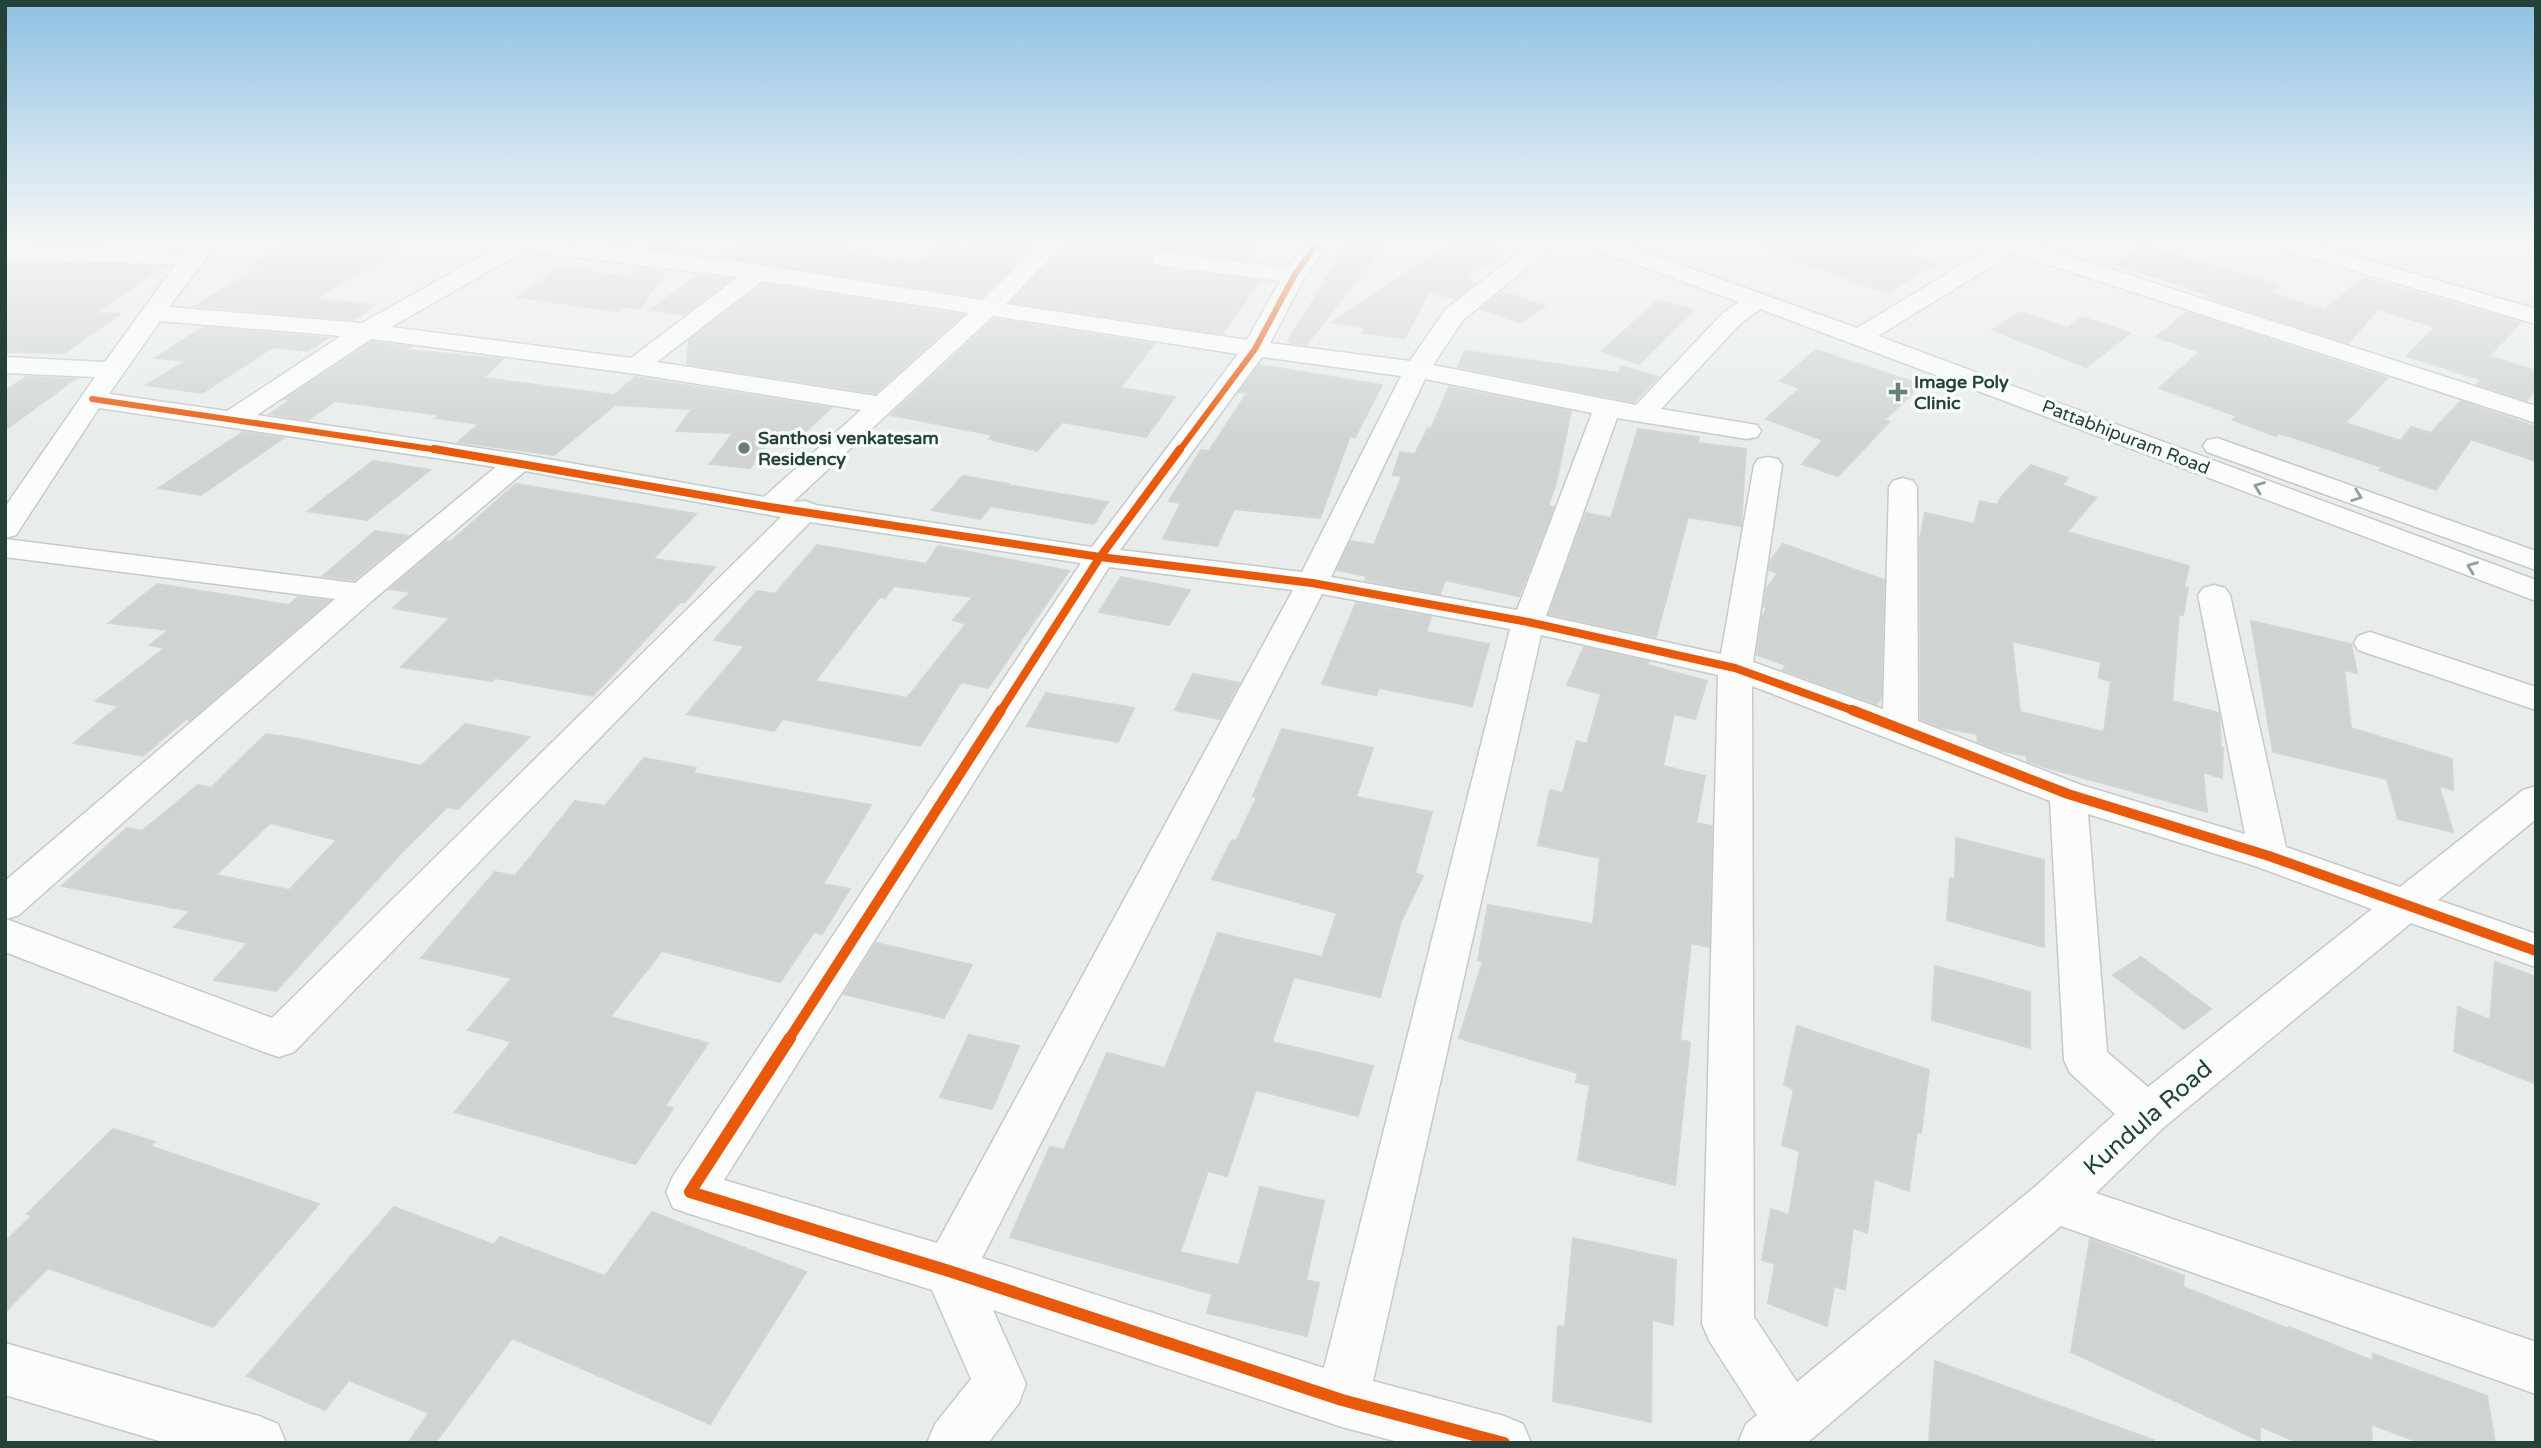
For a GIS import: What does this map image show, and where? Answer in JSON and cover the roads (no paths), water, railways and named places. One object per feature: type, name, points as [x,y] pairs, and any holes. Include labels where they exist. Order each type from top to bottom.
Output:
[{"type":"street","points":[[10,516],[156,310]]},
{"type":"street","points":[[233,419],[403,310]]},
{"type":"street","points":[[636,366],[710,310]]},
{"type":"street","points":[[5,935],[279,1039],[788,508],[881,405],[986,310]]},
{"type":"street","points":[[998,310],[1255,349],[1416,370],[1624,411],[1757,448],[1735,668],[1728,1324],[1779,1432]]},
{"type":"street","points":[[1276,310],[1255,349],[1100,557],[690,1192],[949,1271],[1342,1400],[1504,1443]]},
{"type":"street","points":[[949,1271],[1312,583],[1416,370],[1454,315],[1461,310]]},
{"type":"street","points":[[1342,1400],[1528,622],[1624,411],[1744,310]]},
{"type":"street","name":"Pattabhipuram Road","points":[[1792,310],[1869,331],[2536,561]]},
{"type":"street","name":"Pattabhipuram Road","points":[[1816,310],[2536,591]]},
{"type":"street","points":[[1869,331],[1903,310]]},
{"type":"street","points":[[2213,310],[2536,415]]},
{"type":"street","points":[[2511,310],[2536,317]]},
{"type":"street","points":[[154,313],[366,331],[636,366],[881,405]]},
{"type":"street","points":[[5,365],[113,370]]},
{"type":"street","points":[[92,399],[519,463],[1100,557],[1312,583],[1528,622],[1735,668],[1900,728],[2068,794],[2269,856],[2536,951]]},
{"type":"street","points":[[5,904],[362,593],[519,463]]},
{"type":"street","points":[[1900,728],[1903,487]]},
{"type":"street","points":[[5,548],[362,593]]},
{"type":"street","points":[[2214,595],[2269,856]]},
{"type":"street","points":[[2370,643],[2536,699]]},
{"type":"street","points":[[2068,794],[2086,1060],[2147,1114]]},
{"type":"street","name":"Kundula Road","points":[[1779,1432],[2054,1201],[2147,1114],[2536,799]]},
{"type":"street","points":[[2054,1201],[2536,1368]]},
{"type":"street","points":[[949,1271],[1000,1384],[954,1443]]},
{"type":"street","points":[[5,1369],[259,1443]]},
{"type":"place","name":"Image Poly Clinic","points":[[1898,392]]},
{"type":"place","name":"Santhosi venkatesam Residency","points":[[744,448]]}]
